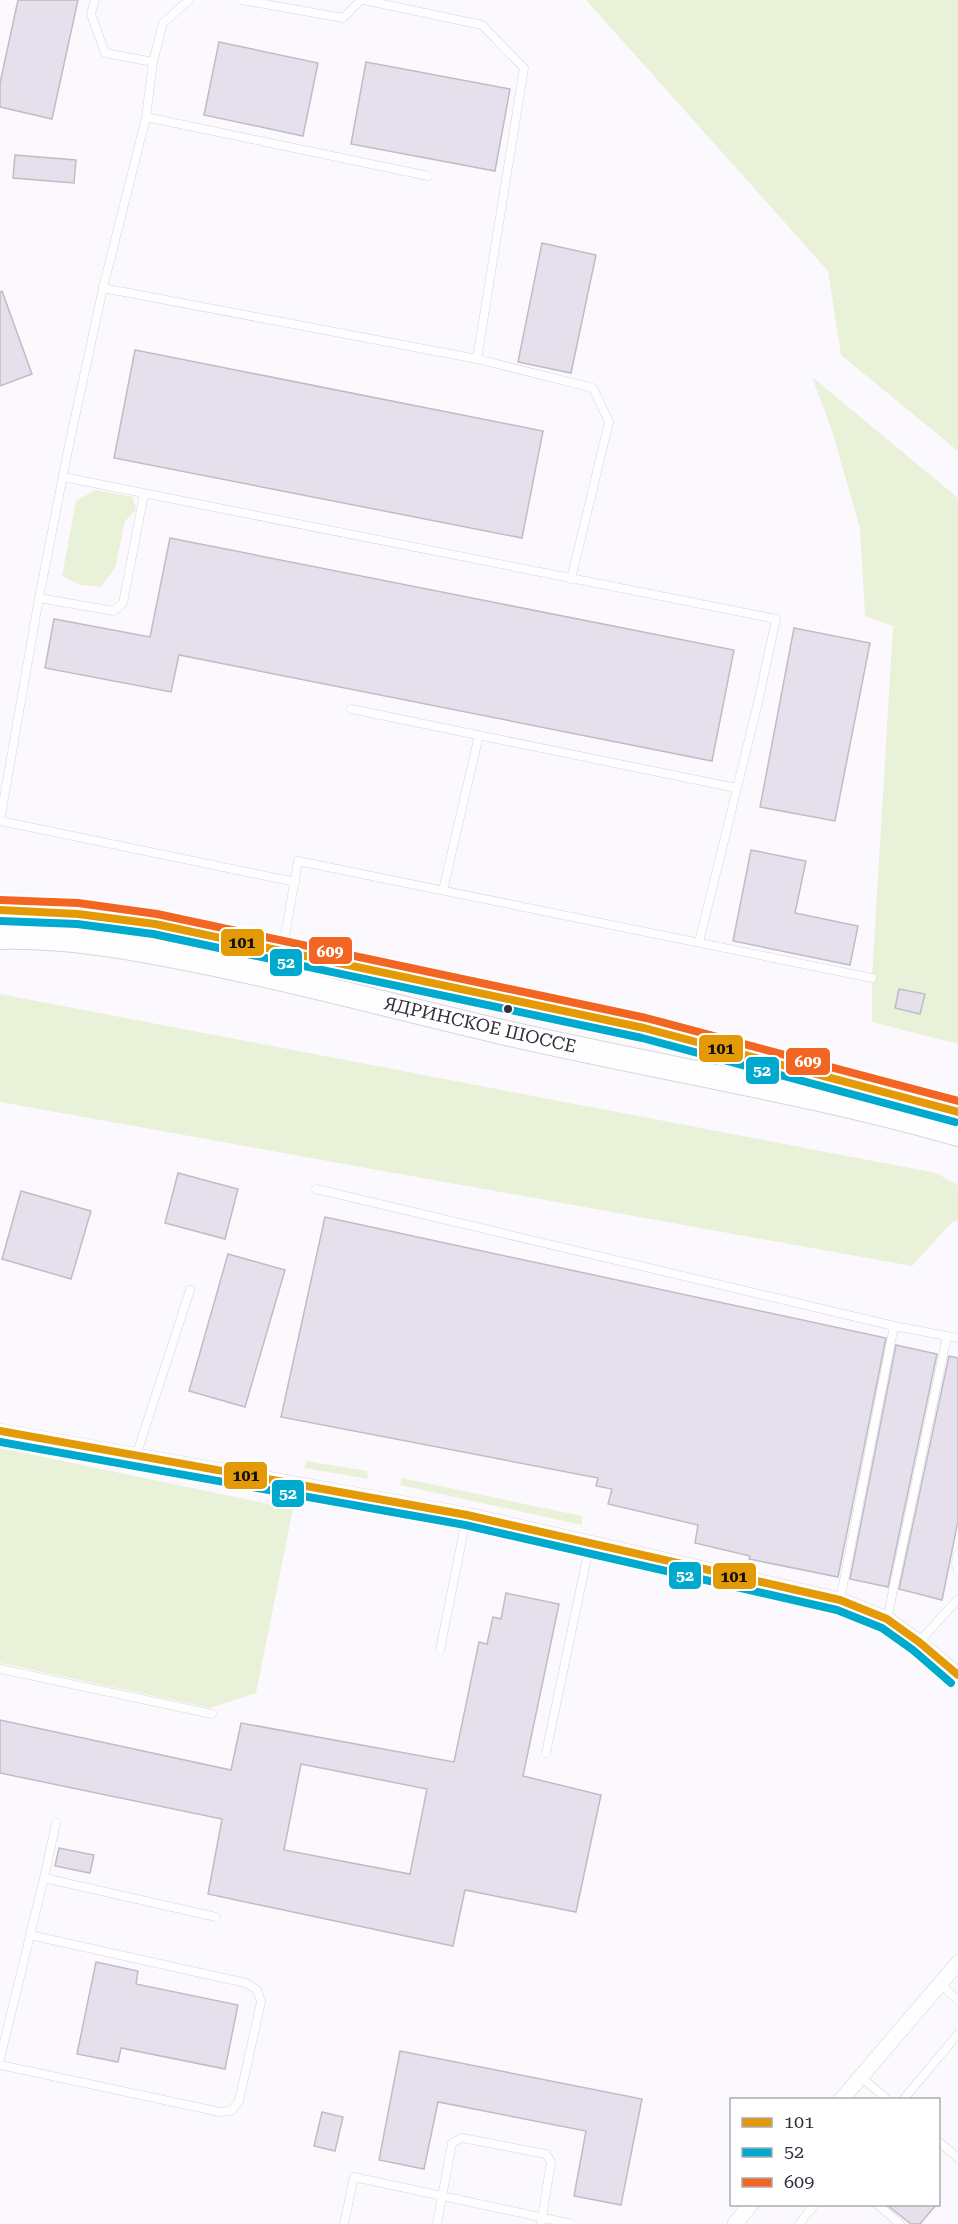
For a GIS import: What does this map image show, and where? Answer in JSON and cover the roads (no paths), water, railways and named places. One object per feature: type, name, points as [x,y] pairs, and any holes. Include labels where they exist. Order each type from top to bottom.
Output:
[{"type":"main road","name":"ЯДРИНСКОЕ ШОССЕ","points":[[0,910],[44,910],[111,917],[644,1028],[958,1112]]},
{"type":"main road","name":"ЯДРИНСКОЕ ШОССЕ","points":[[0,937],[28,936],[112,944],[278,977],[501,1032],[876,1112],[958,1134]]},
{"type":"main road","points":[[278,977],[283,952]]},
{"type":"street","points":[[0,1431],[467,1515],[840,1600],[887,1619],[958,1675]]},
{"type":"street","points":[[843,2098],[958,1963]]},
{"type":"street","points":[[735,2224],[751,2206]]},
{"type":"lane","points":[[95,0],[91,14],[105,53],[153,62]]},
{"type":"lane","points":[[189,0],[163,23],[153,62],[146,117],[103,288],[63,477],[39,598],[0,821],[295,882]]},
{"type":"lane","points":[[242,0],[343,18],[362,0],[482,25],[524,68],[477,359]]},
{"type":"lane","points":[[146,117],[428,176]]},
{"type":"lane","points":[[103,288],[477,359],[593,388],[609,422],[571,579]]},
{"type":"lane","points":[[63,477],[776,619],[699,942]]},
{"type":"lane","points":[[39,598],[114,611],[123,603],[144,494]]},
{"type":"lane","points":[[351,709],[736,788]]},
{"type":"lane","points":[[443,890],[479,735]]},
{"type":"lane","points":[[283,952],[298,861],[872,978]]},
{"type":"lane","points":[[316,1189],[894,1326],[958,1338]]},
{"type":"lane","points":[[136,1456],[190,1290]]},
{"type":"lane","points":[[840,1600],[894,1326]]},
{"type":"lane","points":[[887,1619],[947,1336]]},
{"type":"lane","points":[[440,1650],[467,1515]]},
{"type":"lane","points":[[546,1753],[590,1543]]},
{"type":"lane","points":[[958,1553],[956,1563],[958,1571]]},
{"type":"lane","points":[[919,1642],[958,1599]]},
{"type":"lane","points":[[0,1670],[212,1714]]},
{"type":"lane","points":[[0,2059],[56,1823]]},
{"type":"lane","points":[[44,1878],[216,1917]]},
{"type":"lane","points":[[0,2066],[220,2112],[231,2111],[239,2101],[261,2002],[257,1990],[246,1983],[30,1935]]},
{"type":"lane","points":[[940,1984],[958,2000]]},
{"type":"lane","points":[[905,2098],[958,2034]]},
{"type":"lane","points":[[861,2077],[886,2098]]},
{"type":"lane","points":[[437,2224],[452,2144],[462,2138],[546,2154],[551,2162],[541,2221]]},
{"type":"lane","points":[[940,2142],[958,2158]]},
{"type":"lane","points":[[344,2224],[354,2177],[541,2221],[572,2224]]},
{"type":"lane","points":[[799,2224],[814,2206]]},
{"type":"lane","points":[[878,2206],[900,2224]]}]
